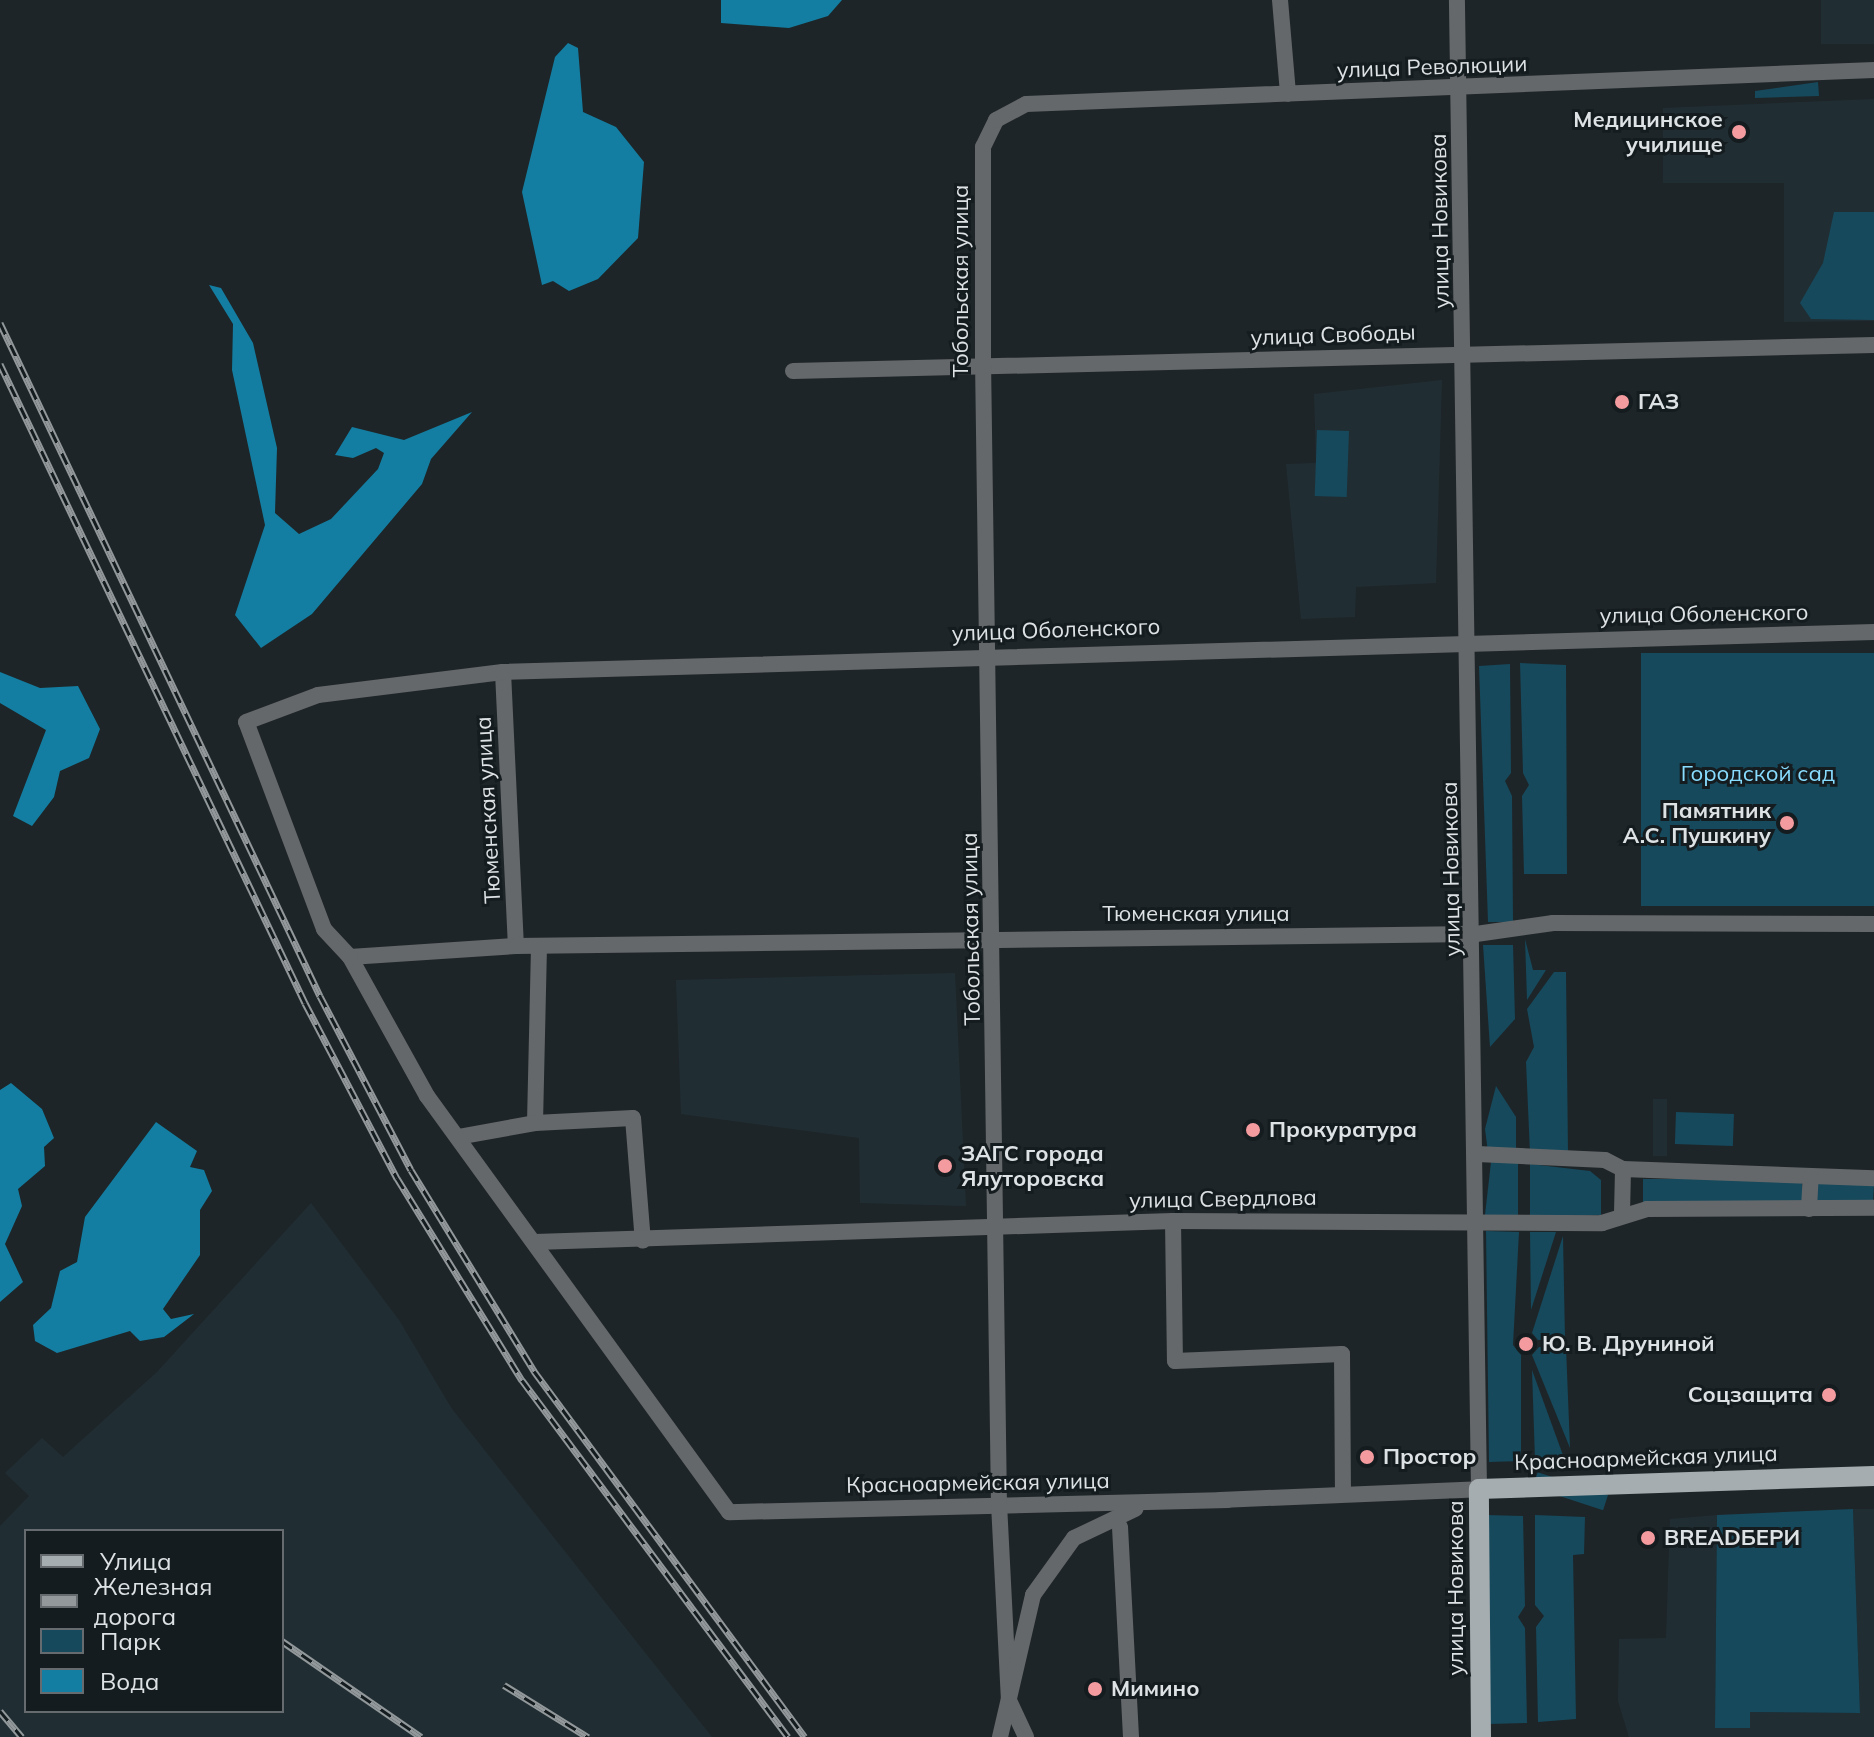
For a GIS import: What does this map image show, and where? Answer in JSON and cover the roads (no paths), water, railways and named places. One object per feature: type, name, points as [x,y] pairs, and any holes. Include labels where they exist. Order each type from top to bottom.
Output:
[{"type":"main road","name":"Красноармейская улица","points":[[1479,1489],[1874,1476]]},
{"type":"main road","name":"улица Новикова","points":[[1479,1489],[1481,1737]]},
{"type":"street","points":[[1280,0],[1288,94]]},
{"type":"street","name":"улица Новикова","points":[[1457,0],[1467,353],[1476,934],[1479,1489]]},
{"type":"street","name":"улица Революции","points":[[996,120],[1026,104],[1874,70]]},
{"type":"street","name":"Тобольская улица","points":[[996,120],[983,147],[983,366],[999,1506],[1009,1701],[1026,1737]]},
{"type":"street","name":"улица Свободы","points":[[793,371],[1874,345]]},
{"type":"street","name":"улица Оболенского","points":[[350,957],[324,929],[246,722],[318,695],[503,672],[989,653],[1874,632]]},
{"type":"street","name":"Тюменская улица","points":[[503,672],[516,946]]},
{"type":"street","name":"Тюменская улица","points":[[350,957],[516,946],[993,937],[1476,934],[1553,923],[1874,924]]},
{"type":"street","points":[[535,1123],[539,946]]},
{"type":"street","points":[[350,957],[458,1137],[535,1242]]},
{"type":"street","points":[[458,1137],[535,1123],[633,1118],[643,1241]]},
{"type":"street","points":[[1477,1154],[1605,1160],[1623,1169],[1874,1178]]},
{"type":"street","points":[[1622,1214],[1623,1169]]},
{"type":"street","points":[[1809,1209],[1811,1176]]},
{"type":"street","name":"улица Свердлова","points":[[535,1242],[643,1241],[1173,1221],[1477,1219],[1602,1223],[1622,1214],[1874,1208]]},
{"type":"street","points":[[1173,1221],[1175,1361],[1342,1354],[1343,1493]]},
{"type":"street","name":"Красноармейская улица","points":[[535,1242],[729,1512],[1228,1500],[1479,1489]]},
{"type":"street","name":"Красноармейская улица","points":[[1000,1737],[1039,1583],[1074,1538],[1135,1509],[1228,1500]]},
{"type":"street","points":[[1120,1527],[1131,1737]]},
{"type":"water","points":[[721,0],[842,0],[828,16],[789,28],[721,23]]},
{"type":"water","points":[[568,43],[578,48],[583,112],[616,127],[644,162],[638,238],[598,279],[569,291],[553,281],[542,285],[522,192],[555,57]]},
{"type":"water","points":[[209,285],[221,288],[253,343],[277,448],[275,513],[299,534],[331,519],[378,469],[384,453],[376,448],[353,458],[335,455],[352,427],[404,440],[472,412],[431,459],[422,484],[312,614],[261,648],[235,615],[265,525],[232,370],[233,324]]},
{"type":"water","points":[[0,672],[40,688],[78,686],[100,729],[89,758],[60,771],[54,797],[32,826],[13,816],[46,730],[0,703]]},
{"type":"water","points":[[11,1083],[42,1109],[54,1138],[44,1147],[45,1166],[18,1189],[22,1206],[5,1244],[23,1282],[0,1302],[0,1090]]},
{"type":"water","points":[[156,1122],[197,1151],[190,1167],[204,1170],[212,1191],[200,1210],[200,1255],[163,1309],[171,1319],[194,1314],[164,1337],[140,1341],[130,1331],[57,1353],[35,1341],[33,1325],[51,1308],[60,1271],[77,1262],[85,1217]]},
{"type":"railway","points":[[0,323],[320,996],[411,1170],[534,1371],[805,1737]]},
{"type":"railway","points":[[0,364],[305,1003],[397,1178],[522,1380],[788,1737]]},
{"type":"railway","points":[[284,1642],[421,1737]]},
{"type":"railway","points":[[504,1685],[588,1737]]},
{"type":"railway","points":[[0,1711],[22,1737]]},
{"type":"place","name":"Медицинское училище","points":[[1739,132]]},
{"type":"place","name":"ГАЗ","points":[[1622,402]]},
{"type":"place","name":"Памятник А.С. Пушкину","points":[[1787,823]]},
{"type":"place","name":"Прокуратура","points":[[1253,1130]]},
{"type":"place","name":"ЗАГС города Ялуторовска","points":[[945,1166]]},
{"type":"place","name":"Ю. В. Друниной","points":[[1526,1344]]},
{"type":"place","name":"Соцзащита","points":[[1829,1395]]},
{"type":"place","name":"Простор","points":[[1367,1457]]},
{"type":"place","name":"BREADБЕРИ","points":[[1648,1538]]},
{"type":"place","name":"Мимино","points":[[1095,1689]]},
{"type":"park label","name":"Городской сад","points":[[1758,774]]}]
